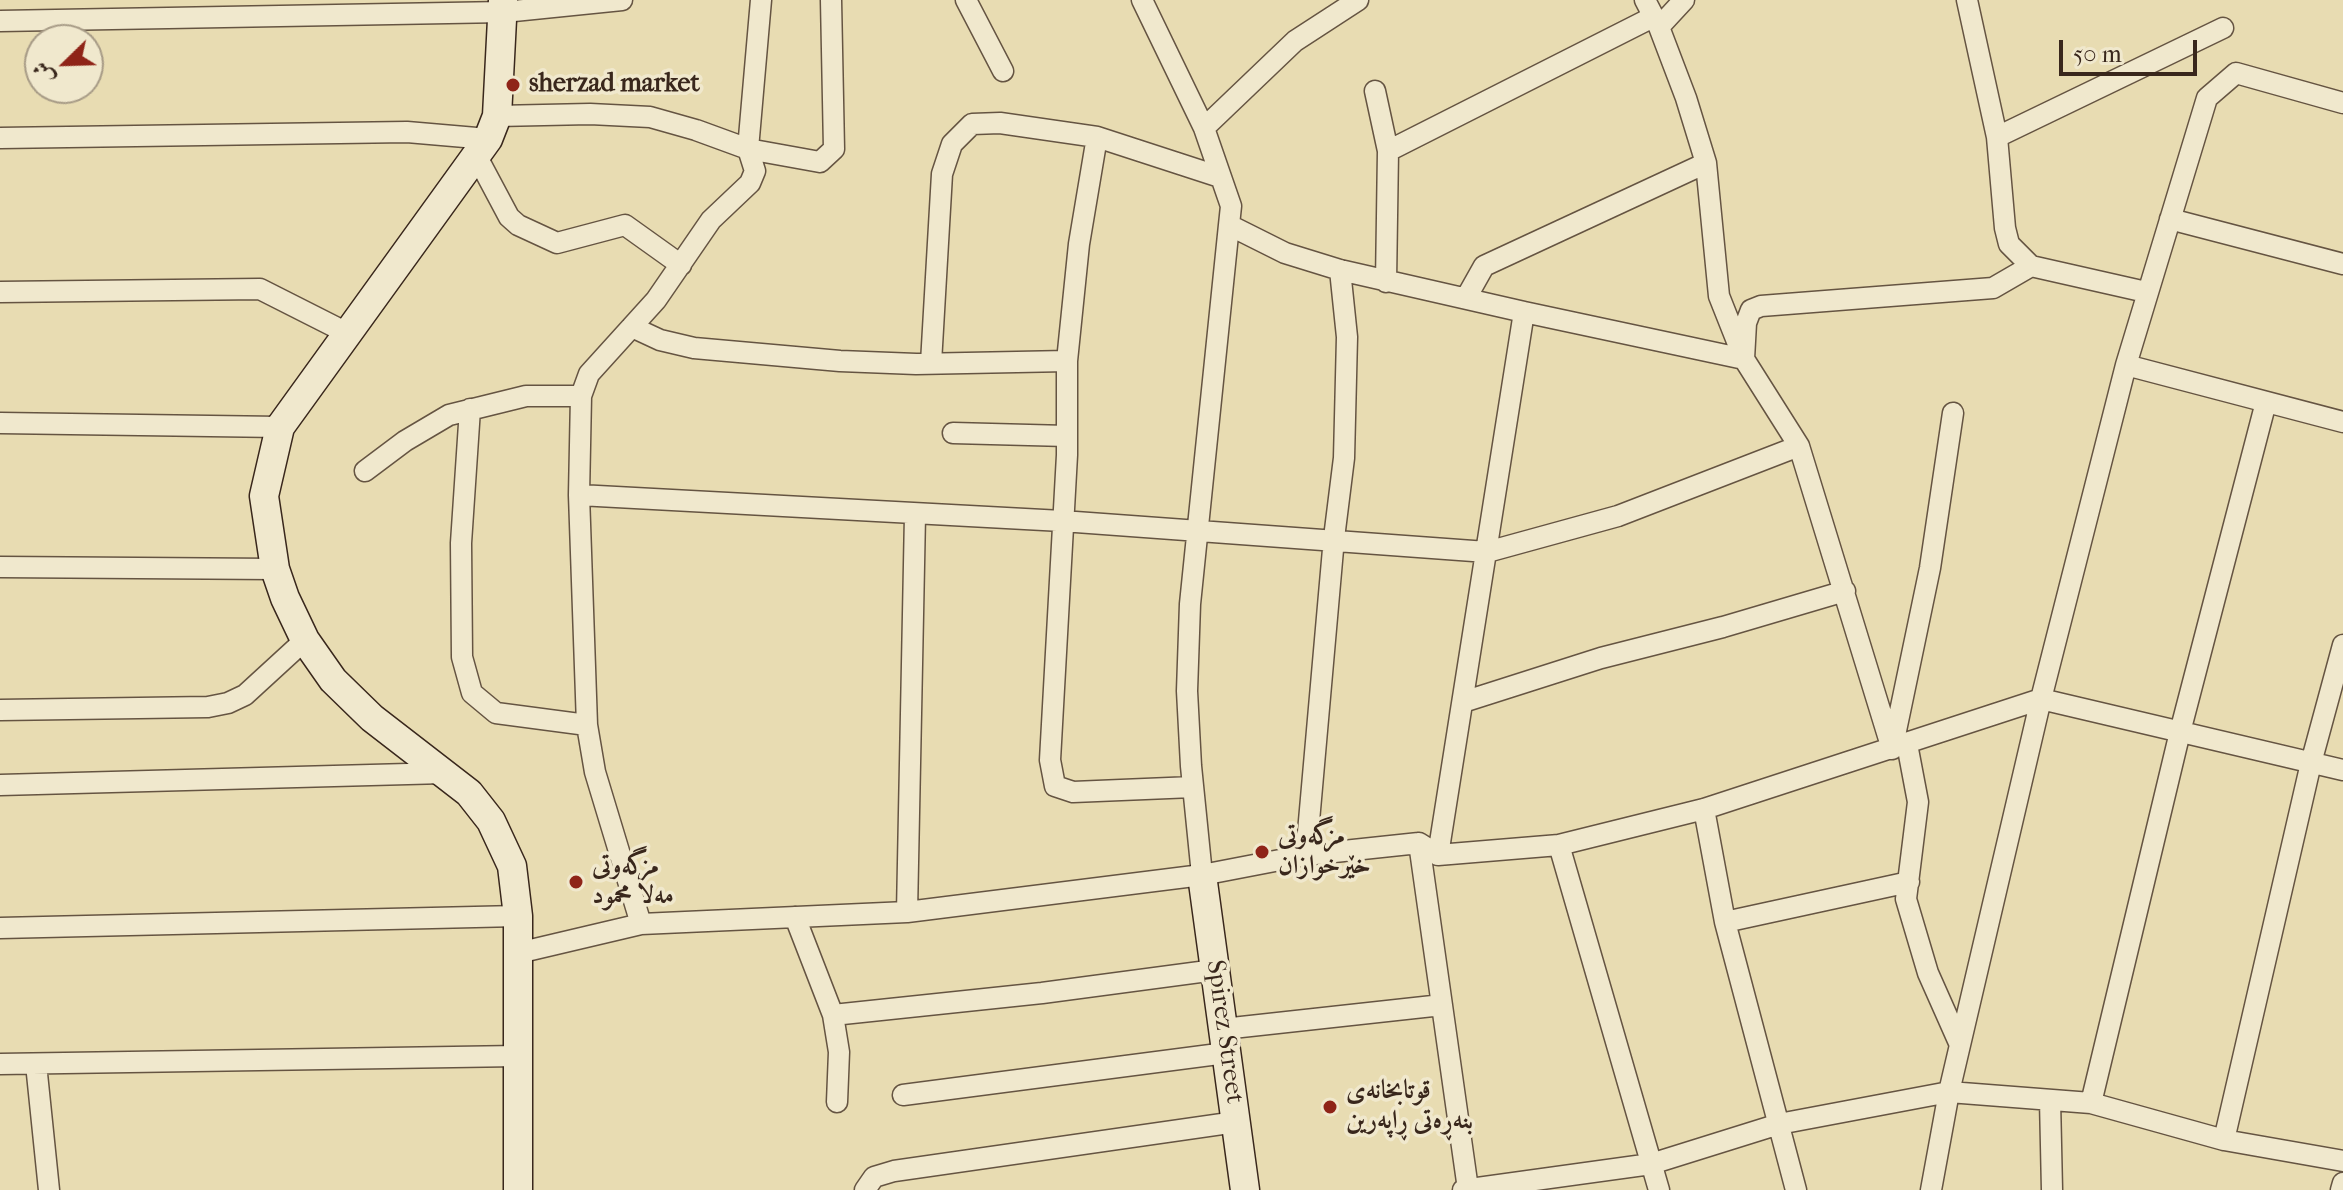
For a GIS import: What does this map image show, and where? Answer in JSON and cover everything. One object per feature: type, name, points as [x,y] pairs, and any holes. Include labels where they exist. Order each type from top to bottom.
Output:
[{"type":"street","points":[[0,21],[622,0]]},
{"type":"street","points":[[641,924],[595,772],[587,725],[579,495],[581,396],[589,374],[656,300],[711,220],[750,183],[755,171],[748,149],[761,0]]},
{"type":"street","points":[[0,138],[407,132],[487,137],[590,114],[650,117],[748,149],[820,162],[834,149],[831,0]]},
{"type":"street","points":[[966,0],[1003,71]]},
{"type":"street","points":[[1204,128],[1295,41],[1358,0]]},
{"type":"street","points":[[1388,151],[1684,0]]},
{"type":"street","points":[[1967,0],[1997,137],[2009,244],[2031,266],[2146,292]]},
{"type":"street","points":[[1144,1],[1204,128],[1231,206],[1190,604],[1187,691],[1202,875]]},
{"type":"street","points":[[503,6],[487,137],[509,217],[518,225],[557,243],[625,225],[681,265]]},
{"type":"street","points":[[1652,15],[1686,98],[1706,163],[1719,296],[1744,359],[1799,446],[1918,802],[1906,899],[1928,973],[1960,1045]]},
{"type":"street","points":[[1997,137],[2223,28]]},
{"type":"street","points":[[1931,1190],[1949,1092],[2041,699],[2146,292],[2207,98],[2236,73],[2343,103]]},
{"type":"street","points":[[1375,91],[1388,151],[1386,282]]},
{"type":"street","points":[[931,363],[942,174],[952,144],[972,124],[1000,123],[1097,137],[1220,177]]},
{"type":"street","points":[[487,137],[280,427],[264,496],[275,569],[305,640],[333,680],[372,718],[469,793],[491,821],[512,866],[518,916],[518,1190]]},
{"type":"street","points":[[1097,137],[1079,244],[1067,361],[1067,436],[1050,760],[1055,786],[1073,792],[1193,787]]},
{"type":"street","points":[[1466,298],[1484,266],[1706,163]]},
{"type":"street","points":[[2170,219],[2343,264]]},
{"type":"street","points":[[1229,225],[1285,253],[1386,282],[1744,359]]},
{"type":"street","points":[[1744,359],[1746,323],[1751,310],[1761,306],[1993,288],[2031,266]]},
{"type":"street","points":[[1306,855],[1344,458],[1347,337],[1340,270]]},
{"type":"street","points":[[0,292],[260,289],[347,333]]},
{"type":"street","points":[[1438,855],[1524,312]]},
{"type":"street","points":[[632,327],[660,340],[694,348],[840,361],[1067,361]]},
{"type":"street","points":[[2126,365],[2343,422]]},
{"type":"street","points":[[365,471],[425,428],[449,415],[526,396],[581,396]]},
{"type":"street","points":[[2091,1103],[2180,732],[2266,402]]},
{"type":"street","points":[[470,409],[461,543],[462,657],[472,693],[496,713],[587,725]]},
{"type":"street","points":[[1899,747],[1953,413]]},
{"type":"street","points":[[0,423],[280,427]]},
{"type":"street","points":[[953,433],[1067,436]]},
{"type":"street","points":[[579,495],[1334,538],[1487,552],[1618,516],[1799,446]]},
{"type":"street","points":[[907,912],[915,515]]},
{"type":"street","points":[[0,567],[275,569]]},
{"type":"street","points":[[1463,702],[1601,658],[1723,627],[1845,591]]},
{"type":"street","points":[[0,710],[208,707],[228,703],[245,695],[305,640]]},
{"type":"street","points":[[2224,1140],[2311,763],[2343,645]]},
{"type":"street","points":[[518,953],[641,924],[907,912],[1202,875],[1306,855],[1419,843],[1438,855],[1559,845],[1704,809],[2041,699],[2343,770]]},
{"type":"street","points":[[0,785],[445,773]]},
{"type":"street","points":[[1704,809],[1725,922],[1796,1190]]},
{"type":"street","points":[[1419,843],[1466,1190],[1651,1164],[1779,1124],[1949,1092],[2091,1103],[2224,1140],[2343,1161]]},
{"type":"street","points":[[1559,845],[1659,1190]]},
{"type":"street","name":"Spirez Street","points":[[1202,875],[1245,1190]]},
{"type":"street","points":[[1725,922],[1909,882]]},
{"type":"street","points":[[0,928],[518,916]]},
{"type":"street","points":[[795,917],[833,1015],[839,1052],[837,1102]]},
{"type":"street","points":[[833,1015],[1042,993],[1215,970]]},
{"type":"street","points":[[903,1095],[1442,1005]]},
{"type":"street","points":[[0,1064],[518,1056]]},
{"type":"street","points":[[36,1064],[49,1190]]},
{"type":"street","points":[[2050,1100],[2052,1190]]},
{"type":"street","points":[[865,1190],[874,1177],[894,1171],[1236,1122]]},
{"type":"street","points":[[2341,1190],[2343,1183]]},
{"type":"place","name":"sherzad market","points":[[513,85]]},
{"type":"place","name":"مزگەوتی خێرخوازان","points":[[1262,852]]},
{"type":"place","name":"مزگه‌وتی مه‌لا محمود","points":[[576,882]]},
{"type":"place","name":"قوتابخانەی بنەڕەتی ڕاپەرین","points":[[1330,1107]]}]
